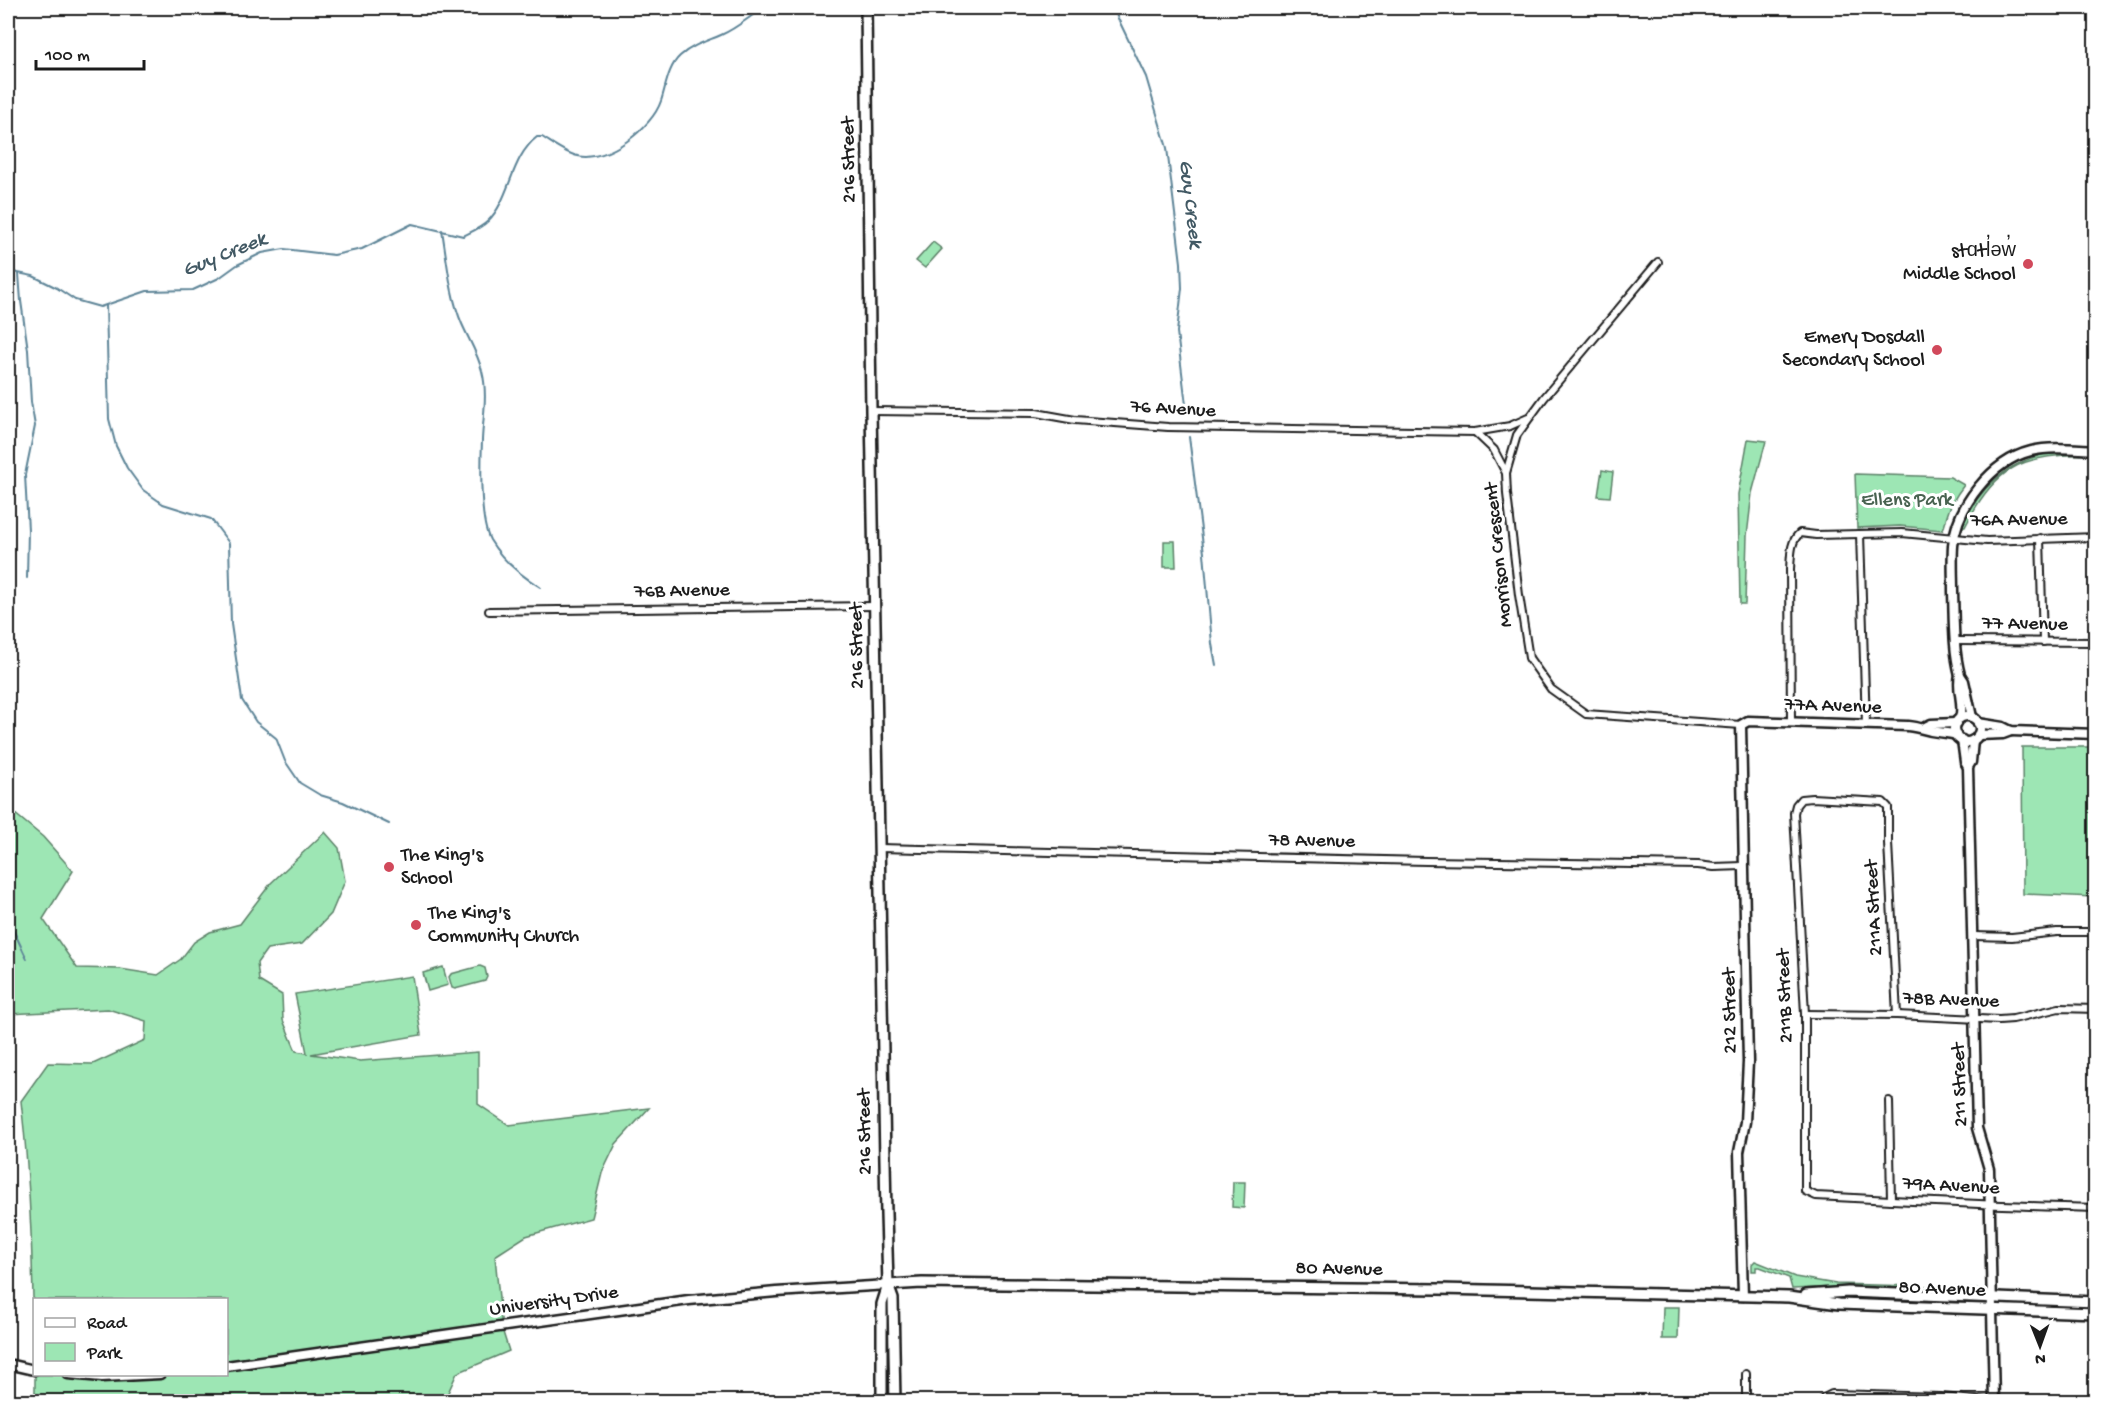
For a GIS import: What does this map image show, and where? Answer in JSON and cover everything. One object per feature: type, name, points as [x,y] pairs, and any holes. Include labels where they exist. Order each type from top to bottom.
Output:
[{"type":"main road","name":"216 Street","points":[[866,8],[871,411],[888,1285],[893,1299],[895,1401]]},
{"type":"main road","name":"80 Avenue","points":[[888,1285],[922,1283],[1415,1288],[1789,1297],[1848,1292],[2096,1302]]},
{"type":"main road","name":"216 Street","points":[[882,1401],[882,1304],[888,1285]]},
{"type":"main road","name":"80 Avenue","points":[[1789,1297],[1839,1304],[2096,1313]]},
{"type":"street","name":"Morrison Crescent","points":[[1658,262],[1528,418],[1517,435],[1506,473],[1507,494],[1529,658],[1551,689],[1586,714],[1741,724]]},
{"type":"street","name":"76 Avenue","points":[[871,411],[1036,413],[1075,420],[1168,427],[1475,432],[1510,426],[1528,418]]},
{"type":"street","points":[[1475,432],[1494,450],[1506,473]]},
{"type":"street","points":[[2096,450],[2040,450],[2007,462],[1972,496],[1964,510],[1954,538],[1955,641],[1962,710],[1954,729],[1959,738],[2003,734],[2011,731],[2096,734]]},
{"type":"street","name":"76A Avenue","points":[[1791,722],[1790,569],[1792,545],[1796,535],[1800,533],[1816,535],[1902,533],[1987,541],[2096,537]]},
{"type":"street","points":[[1860,534],[1866,725]]},
{"type":"street","points":[[2040,538],[2043,642]]},
{"type":"street","name":"76B Avenue","points":[[489,612],[875,606]]},
{"type":"street","name":"77 Avenue","points":[[1955,641],[2096,642]]},
{"type":"street","points":[[1960,675],[1964,681],[1979,731],[1975,737]]},
{"type":"street","points":[[1958,721],[1966,716],[2011,731]]},
{"type":"street","name":"77A Avenue","points":[[1741,724],[1748,721],[1925,727],[1931,724],[1958,721]]},
{"type":"street","name":"212 Street","points":[[1741,724],[1748,1062],[1745,1122],[1739,1152],[1743,1296]]},
{"type":"street","name":"77A Avenue","points":[[1925,727],[1931,731],[1947,732],[1959,738]]},
{"type":"street","name":"211 Street","points":[[1968,767],[1975,737]]},
{"type":"street","name":"211 Street","points":[[1959,738],[1968,767],[1977,1128],[1989,1169],[1994,1401]]},
{"type":"street","name":"211B Street","points":[[1805,1191],[1805,1014],[1794,813],[1799,800],[1812,798],[1883,802]]},
{"type":"street","name":"211A Street","points":[[1883,802],[1888,807],[1897,1015]]},
{"type":"street","name":"78 Avenue","points":[[879,848],[1743,866]]},
{"type":"street","points":[[1974,936],[2012,937],[2056,932],[2096,932]]},
{"type":"street","name":"78B Avenue","points":[[1805,1014],[2013,1019],[2059,1008],[2096,1009]]},
{"type":"street","points":[[1889,1101],[1890,1200]]},
{"type":"street","name":"79A Avenue","points":[[1805,1191],[1816,1196],[1990,1206],[2096,1208]]},
{"type":"street","name":"University Drive","points":[[228,1366],[689,1300],[888,1285]]},
{"type":"street","points":[[8,1364],[33,1370]]},
{"type":"street","points":[[1746,1374],[1746,1401]]},
{"type":"street","points":[[91,1376],[121,1376]]},
{"type":"street","points":[[1823,1400],[1832,1394],[2000,1401]]},
{"type":"green space","points":[[933,242],[942,249],[925,268],[916,261]]},
{"type":"green space","points":[[1748,439],[1766,441],[1752,493],[1747,536],[1745,604],[1740,604],[1738,494]]},
{"type":"green space","points":[[2055,452],[2085,453],[2086,455],[2044,457],[2012,468],[1987,491],[1965,527],[1962,527],[1977,499],[1995,479],[2005,471],[2029,459]]},
{"type":"green space","points":[[1602,470],[1613,472],[1610,497],[1598,496]]},
{"type":"green space","name":"Ellens Park","points":[[1855,474],[1950,477],[1964,485],[1948,512],[1942,530],[1900,526],[1857,528]]},
{"type":"green space","points":[[1164,541],[1175,541],[1176,567],[1164,567]]},
{"type":"green space","points":[[2022,747],[2095,747],[2095,897],[2023,894]]},
{"type":"green space","points":[[8,808],[43,837],[73,871],[43,919],[77,968],[120,969],[158,975],[181,959],[194,942],[210,932],[240,924],[271,883],[325,832],[339,848],[345,881],[331,914],[302,944],[267,949],[257,963],[259,981],[282,995],[283,1020],[296,1051],[307,1053],[295,994],[412,976],[421,1035],[311,1054],[360,1061],[478,1052],[478,1104],[509,1125],[649,1108],[616,1144],[602,1173],[591,1218],[526,1236],[495,1256],[502,1329],[509,1351],[457,1373],[446,1397],[425,1401],[35,1401],[35,1376],[228,1376],[228,1298],[33,1298],[31,1230],[21,1101],[48,1063],[93,1064],[145,1040],[146,1021],[108,1009],[8,1014]]},
{"type":"green space","points":[[480,966],[485,968],[487,977],[485,981],[452,988],[449,977],[451,974]]},
{"type":"green space","points":[[443,967],[448,985],[428,991],[423,973]]},
{"type":"green space","points":[[1233,1182],[1245,1182],[1244,1208],[1232,1207]]},
{"type":"green space","points":[[1755,1261],[1795,1277],[1836,1284],[1955,1287],[1981,1290],[1974,1292],[1838,1287],[1792,1289],[1789,1278],[1760,1267],[1752,1271],[1752,1264]]},
{"type":"green space","points":[[1663,1307],[1679,1307],[1678,1339],[1662,1339]]},
{"type":"waterway","name":"Guy Creek","points":[[8,271],[33,276],[75,300],[100,307],[147,291],[193,290],[262,253],[284,249],[334,255],[362,249],[412,224],[463,236],[482,226],[496,212],[521,156],[537,137],[542,137],[564,151],[578,156],[590,157],[615,149],[638,132],[656,111],[670,71],[680,56],[695,46],[732,29],[763,8]]},
{"type":"waterway","name":"Guy Creek","points":[[1113,8],[1146,77],[1167,148],[1181,263],[1182,288],[1177,332],[1187,413]]},
{"type":"waterway","points":[[442,230],[455,302],[484,380],[481,477],[486,531],[490,540],[506,560],[540,587]]},
{"type":"waterway","points":[[19,274],[35,426],[25,475],[28,530],[27,578]]},
{"type":"waterway","points":[[106,305],[109,419],[116,446],[127,468],[143,490],[163,504],[211,519],[229,543],[231,624],[242,700],[256,722],[276,738],[285,761],[300,783],[320,795],[343,802],[389,824]]},
{"type":"waterway","name":"Guy Creek","points":[[1189,437],[1216,665]]},
{"type":"waterway","points":[[8,919],[27,959]]},
{"type":"place","name":"stɑtl̓əw̓ Middle School","points":[[2028,264]]},
{"type":"place","name":"Emery Dosdall Secondary School","points":[[1937,350]]},
{"type":"place","name":"The King's School","points":[[389,867]]},
{"type":"place","name":"The King's Community Church","points":[[416,925]]}]
